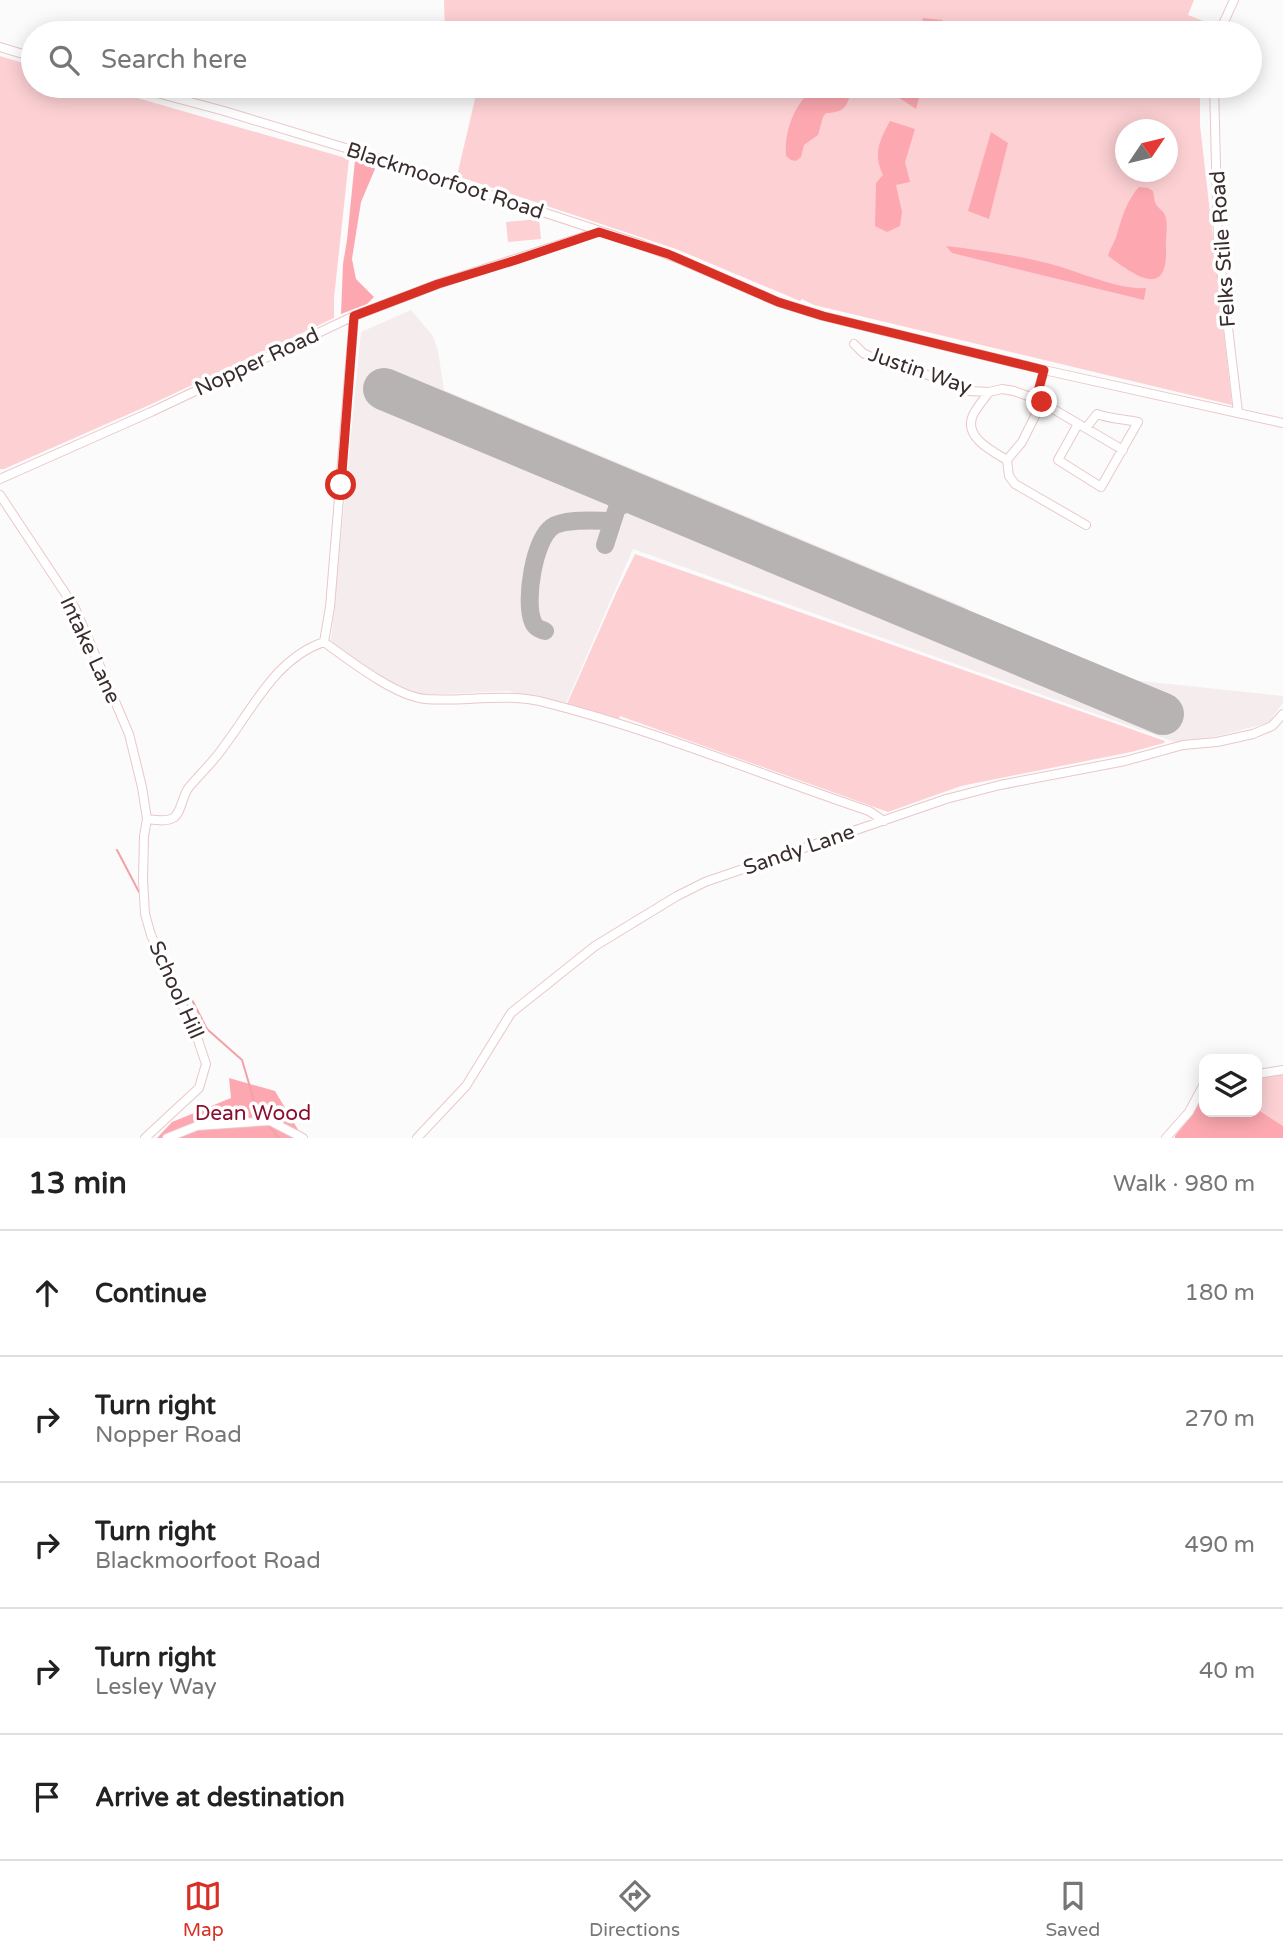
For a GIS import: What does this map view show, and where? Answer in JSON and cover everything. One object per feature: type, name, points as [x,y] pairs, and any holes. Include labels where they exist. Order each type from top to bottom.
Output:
[{"type":"street","points":[[1224,21],[1234,0]]},
{"type":"street","points":[[0,47],[21,53]]},
{"type":"street","name":"Blackmoorfoot Road","points":[[176,98],[363,153],[668,254],[778,302],[823,316],[1044,370],[1283,423]]},
{"type":"street","name":"Felks Stile Road","points":[[1214,98],[1219,243],[1238,412]]},
{"type":"street","name":"Nopper Road","points":[[0,479],[354,316],[438,284],[599,232]]},
{"type":"street","points":[[324,642],[330,607],[354,316]]},
{"type":"street","name":"Justin Way","points":[[854,344],[869,356],[969,391],[989,392]]},
{"type":"street","points":[[1044,370],[1039,400],[1022,442],[1007,460],[1009,476],[1015,484],[1086,525]]},
{"type":"street","points":[[1007,460],[982,444],[970,425],[972,416],[989,392],[1002,389],[1039,400],[1123,450]]},
{"type":"street","points":[[1097,414],[1111,419],[1138,422],[1101,486],[1058,460],[1082,426],[1097,414]]},
{"type":"street","name":"Intake Lane","points":[[0,495],[75,608],[129,733],[147,819]]},
{"type":"street","points":[[147,819],[170,820],[177,816],[189,786],[212,763],[248,714],[259,694],[282,668],[299,655],[324,642]]},
{"type":"street","points":[[324,642],[376,679],[423,699],[508,697],[546,702],[641,730],[869,811],[884,821]]},
{"type":"street","name":"Sandy Lane","points":[[417,1138],[466,1086],[511,1013],[595,946],[705,881],[946,799],[1000,785],[1125,761],[1183,745],[1217,742],[1254,734],[1272,726],[1283,714]]},
{"type":"street","name":"School Hill","points":[[145,1138],[199,1088],[206,1064],[151,935],[145,914],[143,852],[147,819]]},
{"type":"street","points":[[1262,1073],[1283,1070]]},
{"type":"street","points":[[1166,1138],[1189,1112],[1199,1093]]},
{"type":"street","points":[[167,1138],[197,1126],[270,1121],[303,1138]]},
{"type":"shaded area","points":[[444,0],[1194,0],[1188,15],[1203,21],[445,21]]},
{"type":"shaded area","points":[[0,56],[21,62],[21,98],[138,98],[349,159],[334,318],[154,403],[0,469]]},
{"type":"shaded area","points":[[475,98],[1200,98],[1200,125],[1232,405],[814,305],[802,299],[800,301],[676,249],[457,176]]},
{"type":"shaded area","points":[[539,219],[541,239],[508,242],[506,222]]},
{"type":"shaded area","points":[[411,310],[433,336],[444,390],[965,607],[979,621],[1131,680],[1283,696],[1283,703],[1268,723],[1183,745],[633,549],[564,708],[509,691],[422,695],[378,676],[335,648],[331,640],[361,332]]},
{"type":"shaded area","points":[[635,554],[1165,741],[1131,752],[961,786],[888,812],[620,716],[619,719],[567,704]]},
{"type":"shaded area","points":[[1283,1073],[1283,1126],[1262,1112],[1262,1076]]},
{"type":"green space","points":[[923,18],[943,20],[942,21],[922,21]]},
{"type":"green space","points":[[849,98],[842,109],[826,113],[818,135],[804,145],[801,157],[796,161],[786,156],[787,136],[803,99]]},
{"type":"green space","points":[[900,98],[919,98],[916,109]]},
{"type":"green space","points":[[890,121],[915,129],[905,162],[910,182],[896,185],[902,212],[900,226],[887,232],[875,226],[876,183],[883,175],[878,154]]},
{"type":"green space","points":[[991,132],[1008,143],[989,219],[968,211]]},
{"type":"green space","points":[[360,158],[375,169],[361,202],[352,259],[356,279],[374,297],[367,304],[341,314],[343,264],[355,160]]},
{"type":"green space","points":[[1139,187],[1153,191],[1156,204],[1166,219],[1165,265],[1155,279],[1137,275],[1108,256],[1125,209]]},
{"type":"green space","points":[[946,246],[1035,260],[1110,283],[1146,288],[1144,300],[952,253]]},
{"type":"green space","name":"Dean Wood","points":[[229,1078],[275,1091],[303,1138],[157,1138],[172,1122],[231,1098]]},
{"type":"green space","points":[[1199,1103],[1199,1117],[1262,1117],[1262,1112],[1283,1126],[1283,1138],[1175,1138]]},
{"type":"waterway","points":[[117,850],[139,892]]},
{"type":"waterway","points":[[191,998],[207,1029],[242,1060],[256,1107],[263,1117]]},
{"type":"waterway","points":[[269,1126],[279,1138]]},
{"type":"taxiway","points":[[605,545],[617,508],[625,504],[653,503]]},
{"type":"taxiway","points":[[545,631],[534,624],[530,613],[530,587],[536,557],[546,534],[552,527],[565,522],[612,521]]},
{"type":"runway","points":[[384,389],[1163,714]]},
{"type":"route","points":[[341,485],[354,316],[438,284],[599,232],[668,254],[778,302],[823,316],[1044,370],[1036,399],[1042,402]]}]
